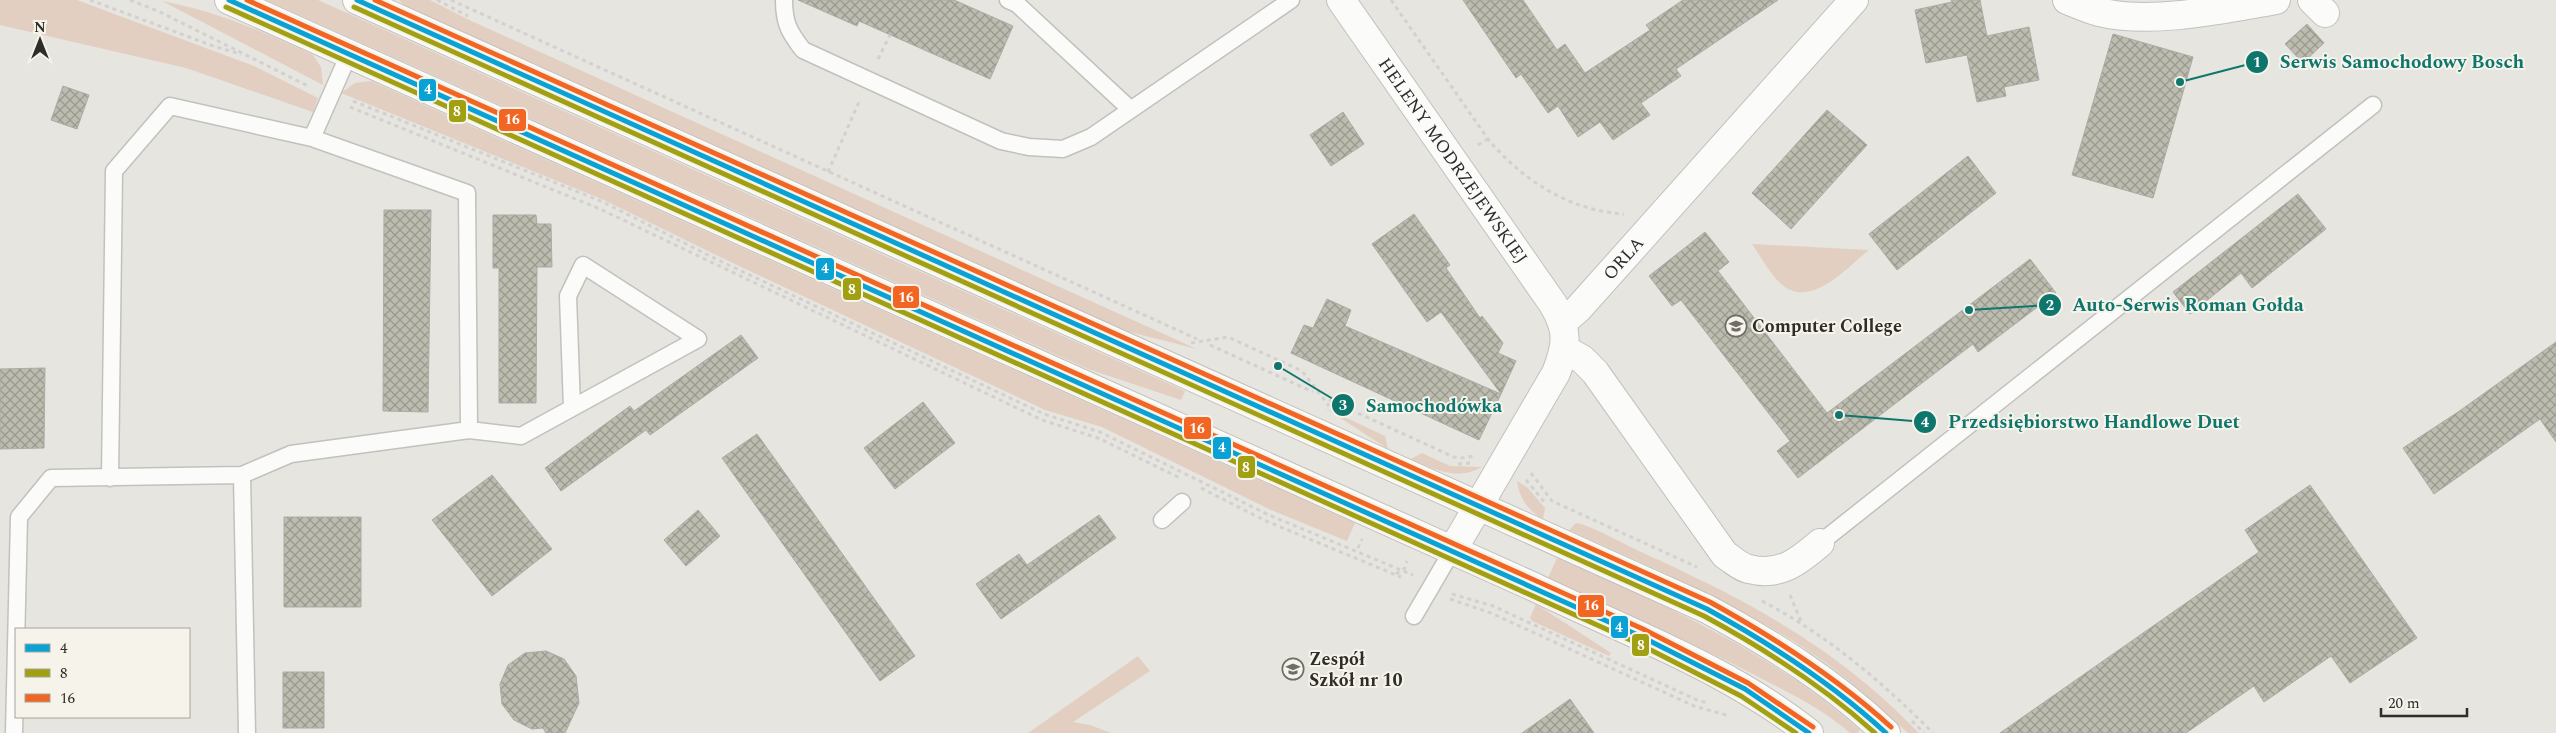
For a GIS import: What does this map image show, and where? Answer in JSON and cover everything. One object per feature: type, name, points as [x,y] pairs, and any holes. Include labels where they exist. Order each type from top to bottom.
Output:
[{"type":"street","points":[[229,0],[1686,658],[1757,696],[1809,733]]},
{"type":"street","name":"HELENY MODRZEJEWSKIEJ","points":[[1341,0],[1553,304],[1564,335],[1582,359],[1595,372],[1725,555],[1748,570],[1781,570],[1798,562],[1820,544]]},
{"type":"street","name":"ORLA","points":[[1452,551],[1556,373],[1564,335],[1578,309],[1854,0]]},
{"type":"street","points":[[2067,0],[2100,12],[2134,16],[2196,12],[2276,0]]},
{"type":"street","points":[[372,3],[1729,621],[1786,654],[1824,680],[1886,733]]},
{"type":"lane","points":[[784,0],[784,18],[792,35],[803,50],[1001,141],[1029,147],[1063,149],[1091,137],[1291,0]]},
{"type":"lane","points":[[1008,0],[1017,4],[1130,109]]},
{"type":"lane","points":[[312,138],[349,54]]},
{"type":"lane","points":[[1820,544],[2373,105]]},
{"type":"lane","points":[[110,478],[114,171],[170,106],[312,138],[467,193],[468,430]]},
{"type":"lane","points":[[16,628],[19,517],[51,478],[242,475],[291,454],[468,430],[521,436],[698,339],[583,264],[568,296],[572,408]]},
{"type":"lane","points":[[242,475],[247,733]]},
{"type":"lane","points":[[1162,520],[1182,502]]},
{"type":"lane","points":[[1414,616],[1452,551]]},
{"type":"lane","points":[[14,733],[15,690]]},
{"type":"path","points":[[90,0],[216,47],[249,56]]},
{"type":"path","points":[[130,0],[158,10],[312,87]]},
{"type":"path","points":[[437,0],[477,20]]},
{"type":"path","points":[[451,0],[1197,339]]},
{"type":"path","points":[[1391,0],[1488,139],[1520,172],[1555,194],[1581,206],[1632,215]]},
{"type":"path","points":[[348,99],[603,202],[743,272],[1044,414],[1100,432],[1269,515],[1403,569],[1408,573]]},
{"type":"path","points":[[345,105],[600,209],[1042,420],[1098,438],[1189,483]]},
{"type":"path","points":[[1473,152],[1476,147],[1488,139]]},
{"type":"path","points":[[1183,340],[1192,344],[1228,337],[1302,371],[1329,406],[1337,410]]},
{"type":"path","points":[[1210,345],[1313,392]]},
{"type":"path","points":[[1329,400],[1407,437],[1457,458],[1467,458],[1480,453]]},
{"type":"path","points":[[1451,463],[1477,463]]},
{"type":"path","points":[[1198,487],[1266,521],[1355,555],[1401,577]]},
{"type":"path","points":[[1358,548],[1361,541]]},
{"type":"path","points":[[1395,574],[1403,569]]},
{"type":"path","points":[[1449,592],[1493,606],[1697,700],[1714,705]]},
{"type":"path","points":[[1445,598],[1518,623],[1694,706],[1737,718]]},
{"type":"shaded area","points":[[0,0],[77,0],[254,66],[318,98],[313,112],[186,68],[0,25]]},
{"type":"shaded area","points":[[266,0],[318,0],[1185,391],[1181,400],[1088,369]]},
{"type":"shaded area","points":[[399,0],[430,0],[467,19],[1197,349],[1126,331],[405,6]]},
{"type":"shaded area","points":[[162,1],[183,5],[221,17],[257,30],[313,55],[321,67],[323,85]]},
{"type":"shaded area","points":[[371,81],[1355,523],[1347,541],[1271,510],[1102,427],[1045,410],[718,256],[604,200],[341,93],[355,83]]},
{"type":"shaded area","points":[[1752,244],[1869,250],[1828,284],[1804,292],[1792,291],[1781,284]]},
{"type":"shaded area","points":[[1325,408],[1385,436],[1388,449]]},
{"type":"shaded area","points":[[1422,453],[1450,466],[1482,467],[1464,473],[1446,472],[1411,459]]},
{"type":"shaded area","points":[[1517,481],[1527,487],[1545,508],[1543,519],[1526,504],[1520,494]]},
{"type":"shaded area","points":[[1576,523],[1599,531],[1755,608],[1823,651],[1856,675],[1919,733],[1908,733],[1833,668],[1771,627],[1705,592],[1569,530]]},
{"type":"shaded area","points":[[1557,558],[1676,612],[1753,653],[1790,676],[1860,730],[1857,733],[1850,733],[1826,714],[1786,691],[1672,634],[1548,578]]},
{"type":"shaded area","points":[[1536,604],[1611,653],[1609,656],[1532,621],[1530,618]]},
{"type":"shaded area","points":[[1138,656],[1150,671],[1073,722],[1090,725],[1111,733],[1028,733]]},
{"type":"building","points":[[798,0],[954,0],[1013,26],[990,79],[859,21],[857,26]]},
{"type":"building","points":[[1463,0],[1523,0],[1557,50],[1565,44],[1585,73],[1650,30],[1646,25],[1683,0],[1778,0],[1676,69],[1681,76],[1641,103],[1650,115],[1613,140],[1600,122],[1578,137],[1558,106],[1548,113],[1521,74],[1516,78]]},
{"type":"building","points":[[1951,0],[1980,0],[1987,36],[2029,27],[2039,80],[2004,87],[2006,96],[1977,102],[1967,55],[1926,63],[1915,10],[1952,2]]},
{"type":"building","points":[[2307,24],[2324,43],[2303,63],[2285,44]]},
{"type":"building","points":[[2113,34],[2193,57],[2153,198],[2072,175]]},
{"type":"building","points":[[63,86],[89,95],[77,129],[51,120]]},
{"type":"building","points":[[1827,110],[1867,145],[1791,229],[1752,193]]},
{"type":"building","points":[[1343,112],[1364,144],[1331,166],[1310,135]]},
{"type":"building","points":[[1968,156],[1996,193],[1897,270],[1869,234]]},
{"type":"building","points":[[2298,194],[2326,229],[2252,288],[2241,273],[2190,314],[2173,292]]},
{"type":"building","points":[[384,210],[431,210],[428,412],[383,411]]},
{"type":"building","points":[[1414,214],[1450,265],[1446,268],[1480,318],[1482,316],[1503,343],[1498,353],[1516,361],[1501,394],[1441,312],[1427,322],[1372,244]]},
{"type":"building","points":[[493,215],[536,215],[537,224],[551,224],[552,267],[537,267],[536,403],[499,403],[499,268],[493,268]]},
{"type":"building","points":[[1705,232],[1729,262],[1718,271],[1827,413],[2030,259],[2056,293],[1978,352],[1973,344],[1798,478],[1777,451],[1790,441],[1681,300],[1672,306],[1649,276]]},
{"type":"building","points":[[1327,299],[1351,310],[1345,326],[1501,394],[1479,440],[1291,353],[1304,325],[1313,328]]},
{"type":"building","points":[[741,335],[758,358],[650,435],[646,430],[561,491],[545,468],[630,406],[634,411]]},
{"type":"building","points":[[2556,342],[2556,442],[2540,419],[2434,494],[2403,448],[2458,412]]},
{"type":"building","points":[[45,368],[44,448],[0,449],[0,369]]},
{"type":"building","points":[[923,402],[955,443],[895,489],[864,448]]},
{"type":"building","points":[[757,434],[915,656],[880,681],[722,458]]},
{"type":"building","points":[[492,475],[552,549],[492,596],[432,520]]},
{"type":"building","points":[[2310,485],[2417,638],[2350,683],[2331,656],[2264,702],[2254,686],[2186,733],[2000,733],[2259,552],[2245,530]]},
{"type":"building","points":[[698,510],[720,536],[686,566],[664,540]]},
{"type":"building","points":[[1099,515],[1116,538],[1001,619],[976,584],[1019,554],[1027,565]]},
{"type":"building","points":[[284,517],[361,517],[361,607],[284,607]]},
{"type":"building","points":[[546,651],[564,659],[576,676],[579,703],[565,733],[546,733],[543,728],[532,729],[514,720],[502,704],[500,684],[508,665],[525,653]]},
{"type":"building","points":[[283,672],[324,672],[324,728],[283,728]]},
{"type":"building","points":[[1570,699],[1594,733],[1522,733]]},
{"type":"transit line","name":"4","points":[[229,0],[1640,636],[1745,689],[1809,733]]},
{"type":"transit line","name":"16","points":[[247,0],[1643,629],[1748,683],[1813,727]]},
{"type":"transit line","name":"4","points":[[357,0],[1707,609],[1778,650],[1800,665],[1844,697],[1886,733]]},
{"type":"transit line","name":"16","points":[[375,0],[1710,602],[1804,659],[1849,691],[1891,727]]},
{"type":"transit line","name":"8","points":[[226,7],[1637,643],[1741,696],[1796,733]]},
{"type":"transit line","name":"8","points":[[354,7],[1704,616],[1793,669],[1875,733]]},
{"type":"place","name":"Serwis Samochodowy Bosch","points":[[2180,82]]},
{"type":"place","name":"Auto-Serwis Roman Gołda","points":[[1969,310]]},
{"type":"place","name":"Computer College","points":[[1736,326]]},
{"type":"place","name":"Samochodówka","points":[[1278,366]]},
{"type":"place","name":"Przedsiębiorstwo Handlowe Duet","points":[[1839,415]]},
{"type":"place","name":"Zespół Szkół nr 10","points":[[1293,669]]}]
